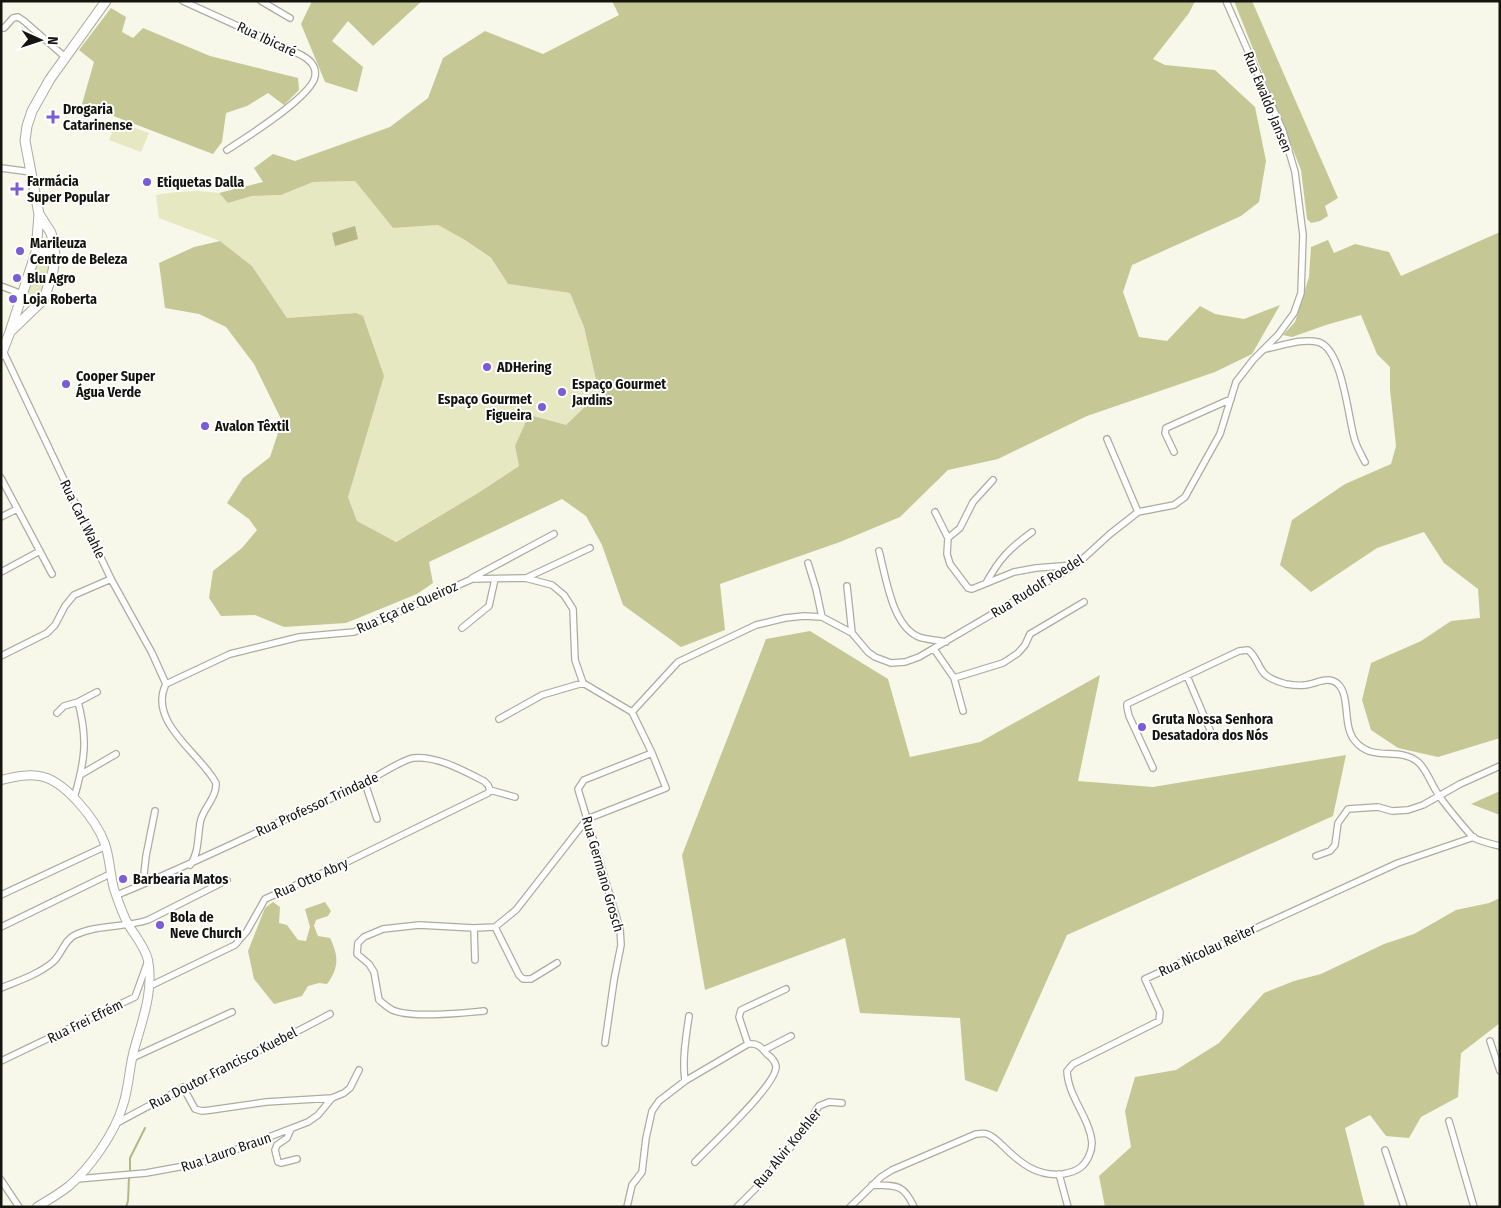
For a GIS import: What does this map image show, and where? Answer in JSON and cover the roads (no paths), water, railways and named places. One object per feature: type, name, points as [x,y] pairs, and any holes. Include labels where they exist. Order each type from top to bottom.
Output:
[{"type":"main road","points":[[2,353],[36,252],[39,214],[30,172],[26,141],[27,126],[38,101],[65,57],[97,16],[106,1]]},
{"type":"main road","points":[[10,332],[44,299],[55,264],[51,233],[39,214]]},
{"type":"main road","points":[[36,252],[48,249],[55,255]]},
{"type":"main road","points":[[22,294],[26,300],[36,306]]},
{"type":"main road","points":[[1,780],[27,775],[40,776],[50,779],[74,798],[90,818],[106,846],[110,874],[116,895],[148,961],[150,986],[146,1011],[132,1058],[126,1093],[117,1123],[96,1155],[77,1179],[37,1207]]},
{"type":"street","name":"Rua Ibicaré","points":[[184,1],[298,52],[308,58],[314,67],[315,76],[312,84],[289,106],[227,150]]},
{"type":"street","points":[[261,1],[290,18]]},
{"type":"street","name":"Rua Ewaldo Jansen","points":[[1226,1],[1283,131],[1295,172],[1303,235]]},
{"type":"street","points":[[1,28],[4,28],[13,18],[18,17],[65,57]]},
{"type":"street","points":[[1,168],[30,172]]},
{"type":"street","name":"Rua Rudolf Roedel","points":[[632,712],[678,662],[691,654],[756,625],[785,618],[822,617],[852,633],[868,652],[875,657],[892,663],[905,662],[934,649],[1076,565],[1125,521],[1138,512],[1174,506],[1185,497],[1220,434],[1236,382],[1294,313],[1301,293],[1303,235]]},
{"type":"street","points":[[1,286],[22,294]]},
{"type":"street","points":[[1265,349],[1308,340],[1321,342],[1328,348],[1338,368],[1354,438],[1365,462]]},
{"type":"street","name":"Rua Carl Wahle","points":[[2,353],[111,579],[152,653],[166,684]]},
{"type":"street","points":[[1174,452],[1165,433],[1166,428],[1231,399]]},
{"type":"street","points":[[1107,439],[1138,512]]},
{"type":"street","points":[[1,478],[52,574]]},
{"type":"street","points":[[948,538],[960,528],[973,502],[993,480]]},
{"type":"street","points":[[1,517],[17,509]]},
{"type":"street","points":[[935,512],[948,538],[947,554],[950,564],[963,584],[972,589],[1014,572],[1036,568],[1076,565]]},
{"type":"street","points":[[986,583],[999,560],[1012,546],[1032,532]]},
{"type":"street","points":[[472,579],[554,534]]},
{"type":"street","points":[[525,578],[590,548]]},
{"type":"street","points":[[1,572],[40,551]]},
{"type":"street","points":[[879,551],[893,605],[904,624],[910,631],[920,637],[946,642]]},
{"type":"street","points":[[808,563],[822,617]]},
{"type":"street","name":"Rua Eça de Queiroz","points":[[166,684],[230,654],[299,637],[354,632],[472,579],[525,578],[552,585],[564,595],[573,609],[575,660],[583,683]]},
{"type":"street","points":[[1,656],[48,633],[74,595],[111,579]]},
{"type":"street","points":[[462,628],[489,606],[495,579]]},
{"type":"street","points":[[847,586],[852,633]]},
{"type":"street","points":[[954,678],[1003,663],[1018,653],[1025,645],[1030,634],[1084,602]]},
{"type":"street","points":[[934,649],[954,678],[963,711]]},
{"type":"street","points":[[1153,768],[1129,716],[1126,708],[1127,704],[1239,651],[1248,650],[1254,655],[1263,672],[1277,681],[1305,685],[1330,680],[1337,684],[1343,692],[1348,728],[1352,737],[1361,748],[1378,754],[1408,756],[1417,761],[1439,796],[1474,837],[1500,846]]},
{"type":"street","points":[[1187,676],[1210,730]]},
{"type":"street","points":[[484,1011],[455,1014],[393,1011],[379,1000],[374,972],[369,964],[357,954],[358,943],[364,937],[383,929],[419,925],[474,928],[495,927],[516,910],[587,819],[666,788],[652,753],[632,712],[583,683],[542,695],[499,719]]},
{"type":"street","points":[[166,684],[162,702],[167,721],[216,783],[215,792],[202,816],[197,848],[190,865]]},
{"type":"street","points":[[57,714],[64,706],[78,702],[97,692]]},
{"type":"street","points":[[74,798],[80,775],[85,736],[78,702]]},
{"type":"street","name":"Rua Germano Grosch","points":[[605,1043],[621,944],[620,929],[578,789],[584,780],[652,753]]},
{"type":"street","points":[[80,775],[116,754]]},
{"type":"street","name":"Rua Professor Trindade","points":[[116,895],[190,865],[287,817],[365,783],[411,758],[427,757],[484,781],[490,790],[515,797]]},
{"type":"street","points":[[1316,856],[1330,851],[1335,845],[1338,823],[1348,809],[1378,807],[1392,811],[1408,810],[1423,805],[1460,784],[1500,766]]},
{"type":"street","points":[[365,783],[376,819]]},
{"type":"street","name":"Rua Otto Abry","points":[[150,986],[235,945],[247,931],[265,899],[356,858],[488,793],[490,790]]},
{"type":"street","points":[[144,884],[146,856],[155,810]]},
{"type":"street","name":"Rua Nicolau Reiter","points":[[1059,1174],[1070,1173],[1079,1168],[1088,1160],[1092,1145],[1089,1131],[1068,1082],[1067,1071],[1073,1064],[1159,1021],[1160,1012],[1145,979],[1398,863],[1474,837]]},
{"type":"street","points":[[1,895],[106,846]]},
{"type":"street","points":[[1,928],[110,874]]},
{"type":"street","points":[[1,988],[41,970],[54,961],[73,936],[84,931],[129,925],[148,920],[227,880]]},
{"type":"street","points":[[495,927],[519,975],[523,979],[531,979],[556,963]]},
{"type":"street","points":[[474,928],[476,960]]},
{"type":"street","name":"Rua Frei Efrém","points":[[1,1061],[135,997],[148,961]]},
{"type":"street","points":[[748,1044],[739,1017],[741,1010],[786,989]]},
{"type":"street","points":[[132,1058],[232,1012]]},
{"type":"street","name":"Rua Doutor Francisco Kuebel","points":[[117,1123],[183,1087],[274,1044],[330,1014]]},
{"type":"street","points":[[685,1081],[685,1044],[689,1016]]},
{"type":"street","points":[[764,1050],[791,1036]]},
{"type":"street","points":[[1490,1041],[1500,1071]]},
{"type":"street","points":[[633,1207],[627,1204],[632,1186],[642,1172],[646,1138],[652,1111],[659,1101],[685,1081],[748,1044],[755,1044],[774,1060],[775,1073],[755,1101],[695,1162]]},
{"type":"street","name":"Rua Lauro Braun","points":[[77,1179],[146,1173],[201,1163],[292,1129],[318,1116],[332,1098],[350,1088],[360,1070]]},
{"type":"street","points":[[183,1087],[195,1109],[202,1111],[266,1102],[332,1098]]},
{"type":"street","name":"Rua Alvir Koehler","points":[[737,1207],[760,1184],[796,1141],[819,1106],[829,1102],[842,1103]]},
{"type":"street","points":[[1449,1121],[1474,1207]]},
{"type":"street","points":[[292,1129],[287,1138],[277,1145],[274,1150],[278,1162],[281,1163],[297,1158]]},
{"type":"street","points":[[850,1207],[881,1177],[892,1170],[976,1134],[987,1134],[996,1139],[1026,1167],[1041,1172],[1059,1174],[1068,1207]]},
{"type":"street","points":[[1385,1150],[1404,1207]]},
{"type":"street","points":[[1,1180],[19,1207]]},
{"type":"street","points":[[872,1185],[901,1188],[907,1193],[914,1207]]},
{"type":"waterway","points":[[130,1172],[130,1158],[145,1128]]},
{"type":"waterway","points":[[126,1207],[129,1177]]},
{"type":"place","name":"Drogaria Catarinense","points":[[53,117]]},
{"type":"place","name":"Etiquetas Dalla","points":[[147,182]]},
{"type":"place","name":"Farmácia Super Popular","points":[[17,189]]},
{"type":"place","name":"Marileuza Centro de Beleza","points":[[20,251]]},
{"type":"place","name":"Blu Agro","points":[[17,278]]},
{"type":"place","name":"Loja Roberta","points":[[13,299]]},
{"type":"place","name":"ADHering","points":[[487,367]]},
{"type":"place","name":"Cooper Super Água Verde","points":[[66,384]]},
{"type":"place","name":"Espaço Gourmet Jardins","points":[[562,392]]},
{"type":"place","name":"Espaço Gourmet Figueira","points":[[542,407]]},
{"type":"place","name":"Avalon Têxtil","points":[[205,426]]},
{"type":"place","name":"Gruta Nossa Senhora Desatadora dos Nós","points":[[1142,727]]},
{"type":"place","name":"Barbearia Matos","points":[[123,879]]},
{"type":"place","name":"Bola de Neve Church","points":[[160,925]]}]
